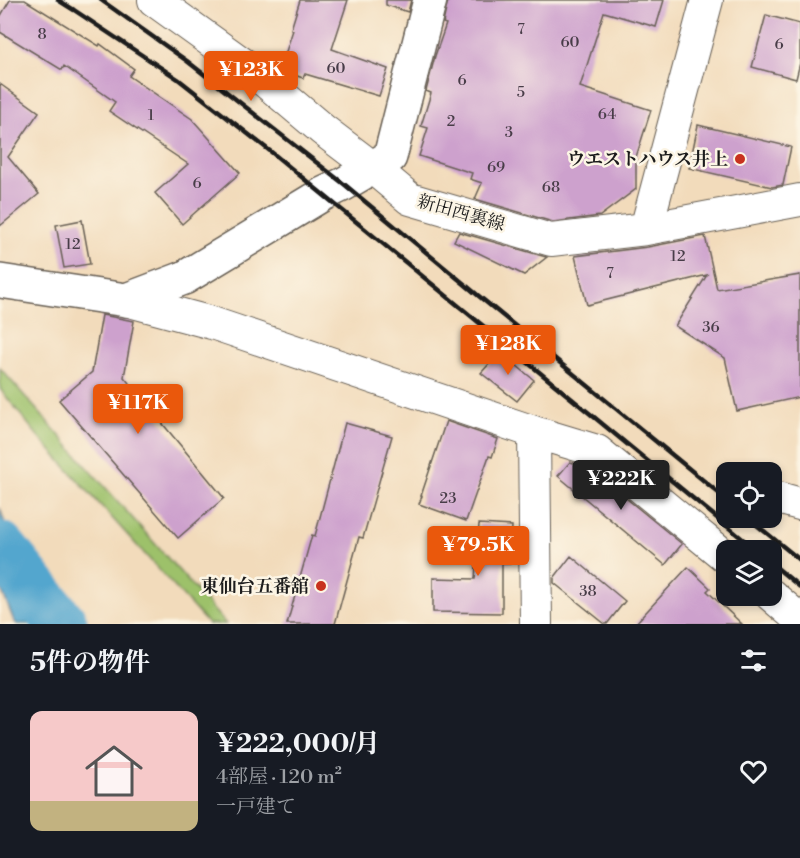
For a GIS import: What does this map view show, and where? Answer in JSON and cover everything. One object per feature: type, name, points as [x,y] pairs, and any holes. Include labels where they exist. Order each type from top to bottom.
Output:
[{"type":"street","points":[[126,300],[184,278],[323,194],[390,157],[430,0]]},
{"type":"street","points":[[646,229],[707,0]]},
{"type":"street","name":"新田西裏線","points":[[161,2],[254,72],[410,199],[551,240],[646,229],[800,200]]},
{"type":"street","points":[[0,281],[126,300],[212,324],[597,451],[716,549]]},
{"type":"street","points":[[534,432],[536,624]]},
{"type":"street","points":[[782,499],[800,504]]},
{"type":"street","points":[[782,604],[800,620]]},
{"type":"green space","points":[[0,368],[226,624],[208,624],[37,435],[0,389]]},
{"type":"water","points":[[0,508],[33,610],[48,624],[17,624],[14,621],[0,586]]},
{"type":"building","points":[[10,0],[25,0],[99,46],[100,44],[134,69],[129,76],[192,119],[240,173],[182,224],[155,193],[188,164],[109,111],[115,102],[64,66],[62,70],[0,32],[0,17]]},
{"type":"building","points":[[300,0],[348,0],[332,49],[388,69],[379,96],[305,74],[303,78],[280,70]]},
{"type":"building","points":[[386,0],[411,0],[408,12],[386,5]]},
{"type":"building","points":[[448,0],[664,0],[656,27],[604,12],[580,87],[651,110],[636,157],[636,189],[600,216],[553,222],[475,199],[482,183],[470,179],[472,173],[419,156],[428,128],[421,126],[431,93],[426,91],[446,24],[443,23]]},
{"type":"building","points":[[766,15],[800,24],[800,63],[796,79],[752,67]]},
{"type":"building","points":[[0,84],[39,112],[8,157],[39,194],[0,226]]},
{"type":"building","name":"ウエストハウス井上","points":[[698,125],[791,147],[783,185],[772,187],[689,168]]},
{"type":"building","points":[[82,220],[90,264],[64,268],[56,225]]},
{"type":"building","points":[[459,232],[547,257],[524,275],[454,241]]},
{"type":"building","points":[[705,236],[717,289],[800,275],[800,397],[737,411],[725,358],[675,326],[707,275],[587,305],[575,256],[648,247]]},
{"type":"building","points":[[102,315],[134,321],[124,377],[224,498],[178,538],[59,400],[92,372]]},
{"type":"building","points":[[500,352],[534,380],[517,401],[481,373]]},
{"type":"building","points":[[446,421],[498,439],[492,457],[489,456],[466,521],[419,504]]},
{"type":"building","points":[[345,423],[392,436],[363,538],[359,537],[335,624],[287,624],[312,535],[315,536]]},
{"type":"building","points":[[570,462],[588,467],[682,544],[665,565],[558,476]]},
{"type":"building","points":[[479,524],[512,526],[510,564],[502,564],[502,613],[433,612],[433,578],[475,579]]},
{"type":"building","points":[[571,556],[625,601],[607,624],[554,583],[554,578]]},
{"type":"building","points":[[688,567],[710,588],[707,591],[716,599],[716,606],[723,606],[742,624],[635,624]]},
{"type":"waterway","points":[[0,547],[62,624]]},
{"type":"railway","points":[[58,0],[178,79],[270,151],[744,540]]},
{"type":"railway","points":[[101,0],[187,61],[344,184],[716,491]]},
{"type":"railway","points":[[760,528],[800,560]]},
{"type":"railway","points":[[782,572],[800,587]]},
{"type":"place","name":"ウエストハウス井上","points":[[740,159]]},
{"type":"place","name":"東仙台五番舘","points":[[321,586]]}]
